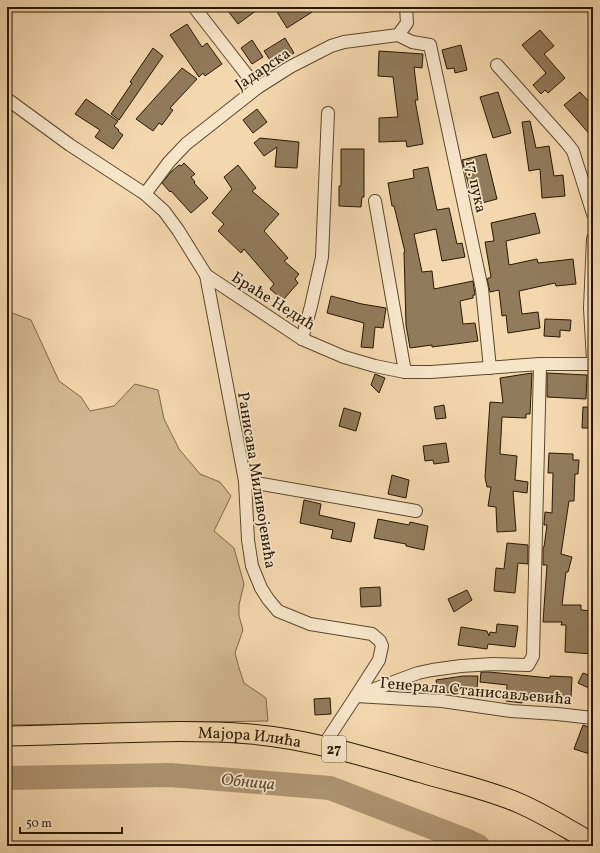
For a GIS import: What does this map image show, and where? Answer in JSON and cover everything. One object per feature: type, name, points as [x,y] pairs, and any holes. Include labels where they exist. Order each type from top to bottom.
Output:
[{"type":"main road","name":"Мајора Илића","points":[[7,736],[161,732],[233,733],[271,736],[323,746],[466,786],[520,803],[558,822],[593,844]]},
{"type":"street","points":[[194,7],[257,88]]},
{"type":"street","points":[[398,35],[408,23],[406,7]]},
{"type":"street","name":"Јадарска","points":[[146,194],[181,148],[257,88],[290,67],[331,46],[344,42],[363,38],[398,35]]},
{"type":"street","name":"17. пука","points":[[398,35],[412,42],[430,45],[482,289],[490,368]]},
{"type":"street","points":[[497,65],[566,142],[573,152],[593,214]]},
{"type":"street","name":"Браће Недић","points":[[7,99],[70,145],[146,194],[164,211],[178,230],[206,275],[302,339],[344,357],[374,366],[405,372],[431,372],[540,364],[593,364]]},
{"type":"street","points":[[302,339],[322,257],[328,113]]},
{"type":"street","points":[[375,200],[405,372]]},
{"type":"street","points":[[593,239],[590,308],[593,360]]},
{"type":"street","name":"Ранисава Миливојевића","points":[[206,275],[245,481],[248,540],[252,566],[261,588],[278,611],[310,624],[372,634],[380,641],[382,646],[379,660],[323,746]]},
{"type":"street","points":[[356,696],[418,673],[461,666],[493,664],[528,665],[531,660],[533,656],[540,364]]},
{"type":"street","points":[[245,481],[416,511]]},
{"type":"street","name":"Генерала Станисављевића","points":[[356,696],[442,701],[511,711],[593,718]]},
{"type":"shaded area","points":[[7,311],[31,320],[59,381],[81,397],[90,411],[114,406],[135,384],[158,390],[164,419],[179,449],[200,474],[220,482],[231,496],[214,531],[234,548],[244,584],[239,605],[239,616],[243,630],[235,653],[244,683],[266,698],[268,721],[7,725]]},
{"type":"building","points":[[234,7],[261,7],[238,24],[228,11]]},
{"type":"building","points":[[274,7],[320,7],[287,28]]},
{"type":"building","points":[[187,24],[202,47],[207,43],[222,64],[205,76],[203,73],[199,77],[170,35]]},
{"type":"building","points":[[540,30],[554,46],[544,54],[565,78],[548,93],[545,90],[541,94],[533,85],[546,73],[522,45]]},
{"type":"building","points":[[285,38],[294,53],[282,60],[279,55],[270,60],[264,51]]},
{"type":"building","points":[[252,40],[263,57],[252,64],[241,48]]},
{"type":"building","points":[[461,45],[467,70],[455,73],[454,68],[447,69],[442,50]]},
{"type":"building","points":[[153,48],[163,56],[119,120],[111,114]]},
{"type":"building","points":[[379,51],[423,54],[422,68],[414,67],[418,100],[415,100],[423,144],[407,147],[406,141],[379,142],[379,118],[398,117],[393,77],[378,76]]},
{"type":"building","points":[[182,68],[197,79],[170,108],[173,110],[162,125],[159,123],[153,131],[136,119]]},
{"type":"building","points":[[498,92],[511,133],[493,138],[480,97]]},
{"type":"building","points":[[580,92],[593,106],[593,138],[564,105]]},
{"type":"building","points":[[86,99],[118,121],[114,126],[123,135],[113,149],[95,137],[100,130],[75,114]]},
{"type":"building","points":[[257,109],[267,122],[253,133],[243,120]]},
{"type":"building","points":[[530,121],[536,148],[549,146],[554,176],[563,175],[565,196],[542,198],[540,169],[529,171],[522,122]]},
{"type":"building","points":[[260,138],[299,142],[297,168],[275,167],[277,147],[264,156],[254,143]]},
{"type":"building","points":[[341,149],[364,149],[364,197],[362,197],[361,207],[339,206],[339,186],[341,186]]},
{"type":"building","points":[[486,154],[497,199],[482,203],[479,188],[470,190],[462,160]]},
{"type":"building","points":[[184,163],[195,174],[191,177],[195,182],[194,183],[208,198],[191,213],[162,183],[171,172],[179,165],[181,166]]},
{"type":"building","points":[[238,165],[256,188],[252,191],[279,214],[264,231],[288,258],[284,261],[299,274],[295,279],[298,283],[283,300],[270,289],[274,284],[244,249],[241,253],[218,231],[224,224],[212,213],[232,189],[224,177]]},
{"type":"building","points":[[428,167],[437,210],[449,208],[457,244],[462,243],[465,257],[442,261],[436,229],[414,234],[422,272],[432,271],[434,289],[473,281],[475,295],[473,295],[473,298],[460,301],[463,324],[475,323],[478,341],[432,347],[432,345],[410,348],[406,325],[405,252],[394,206],[392,206],[388,183],[414,178],[413,170]]},
{"type":"building","points":[[535,213],[540,233],[506,241],[509,265],[537,259],[538,263],[573,259],[576,284],[556,286],[555,283],[519,291],[522,314],[538,312],[540,328],[508,333],[506,315],[502,316],[499,290],[490,292],[487,279],[491,277],[485,242],[494,241],[491,223]]},
{"type":"building","points":[[331,296],[362,304],[386,308],[383,328],[375,327],[373,348],[361,347],[364,323],[327,313]]},
{"type":"building","points":[[545,319],[571,320],[570,331],[560,330],[560,337],[544,336]]},
{"type":"building","points":[[532,373],[530,414],[526,414],[526,418],[502,417],[500,454],[517,456],[515,480],[528,482],[527,493],[513,491],[516,531],[497,532],[496,507],[488,506],[491,487],[487,487],[485,477],[490,402],[503,403],[500,378]]},
{"type":"building","points":[[547,373],[587,375],[586,399],[547,397]]},
{"type":"building","points":[[375,374],[385,378],[379,393],[371,385]]},
{"type":"building","points":[[444,405],[446,418],[436,419],[434,407]]},
{"type":"building","points":[[583,407],[593,407],[593,428],[582,428]]},
{"type":"building","points":[[344,408],[361,413],[356,431],[339,426]]},
{"type":"building","points":[[446,443],[449,462],[434,464],[433,460],[425,461],[423,446]]},
{"type":"building","points":[[549,453],[573,454],[573,460],[579,460],[578,474],[575,474],[574,501],[569,501],[561,554],[572,557],[568,572],[566,572],[562,605],[581,605],[581,610],[593,611],[593,654],[565,652],[566,625],[561,625],[562,622],[543,622],[547,565],[543,565],[543,547],[547,525],[544,525],[544,523],[545,512],[552,513],[553,473],[548,473]]},
{"type":"building","points":[[392,475],[409,480],[406,498],[388,494]]},
{"type":"building","points":[[304,500],[321,504],[319,515],[355,523],[351,542],[331,538],[333,530],[300,523]]},
{"type":"building","points":[[378,519],[409,525],[410,522],[428,526],[424,550],[406,546],[406,544],[374,538]]},
{"type":"building","points":[[507,543],[528,545],[528,564],[518,563],[515,593],[494,591],[496,568],[504,569]]},
{"type":"building","points":[[380,587],[381,606],[361,607],[360,588]]},
{"type":"building","points":[[467,590],[472,600],[454,612],[448,599]]},
{"type":"building","points":[[497,624],[518,626],[515,647],[488,644],[487,649],[458,645],[461,627],[487,631],[489,636],[490,632],[496,633]]},
{"type":"building","points":[[481,672],[550,678],[550,676],[572,677],[571,697],[523,695],[522,703],[506,701],[507,685],[480,682]]},
{"type":"building","points":[[583,673],[593,677],[593,690],[578,683]]},
{"type":"building","points":[[463,676],[478,676],[477,689],[458,689],[458,691],[444,693],[443,689],[438,690],[436,680]]},
{"type":"building","points":[[330,698],[331,714],[315,715],[314,699]]},
{"type":"building","points":[[583,725],[593,729],[593,755],[574,749]]},
{"type":"waterway","name":"Обница","points":[[7,778],[170,775],[330,788],[478,846]]}]
